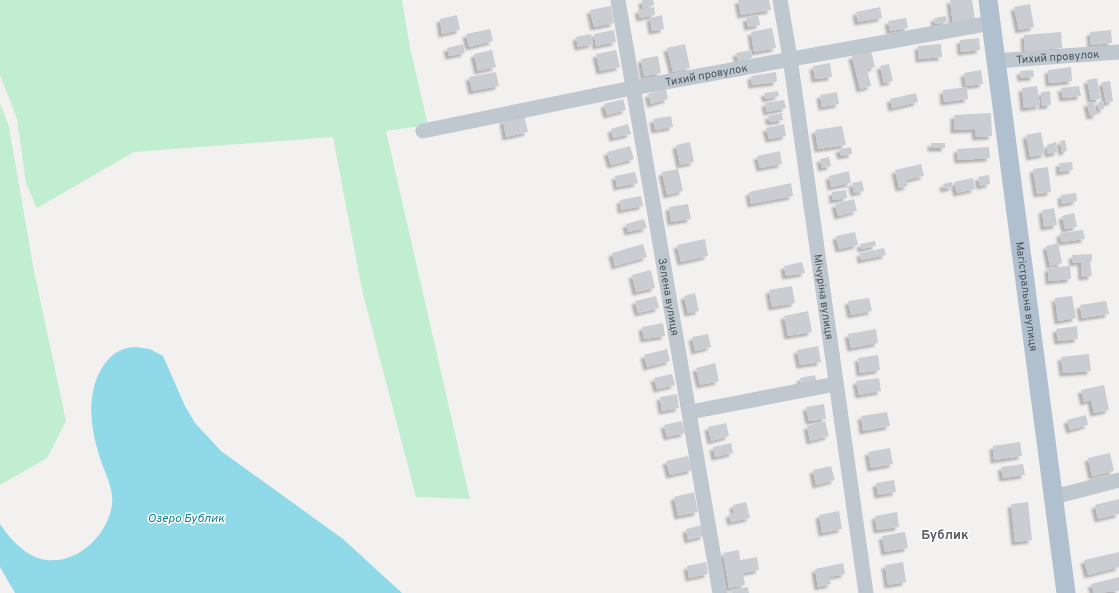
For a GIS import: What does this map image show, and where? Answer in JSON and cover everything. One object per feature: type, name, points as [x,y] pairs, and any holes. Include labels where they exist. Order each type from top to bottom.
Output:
[{"type":"main road","name":"Магістральна вулиця","points":[[988,0],[1066,593]]},
{"type":"street","name":"Зелена вулиця","points":[[618,0],[720,593]]},
{"type":"street","name":"Мічуріна вулиця","points":[[780,0],[790,58],[866,593]]},
{"type":"street","name":"Тихий провулок","points":[[423,131],[632,88],[790,58],[991,23]]},
{"type":"street","name":"Тихий провулок","points":[[996,61],[1119,52]]},
{"type":"street","points":[[690,412],[836,384]]},
{"type":"street","points":[[1054,497],[1119,480]]},
{"type":"green space","points":[[0,0],[402,0],[410,48],[428,125],[386,131],[470,499],[416,497],[362,290],[333,137],[134,152],[37,208],[26,183],[17,119],[0,75]]},
{"type":"green space","points":[[0,103],[9,127],[34,271],[66,421],[47,458],[0,485]]},
{"type":"water","name":"Озеро Бублик","points":[[136,347],[150,349],[163,356],[185,406],[195,423],[221,451],[343,539],[402,593],[15,593],[0,567],[0,524],[15,543],[35,557],[48,560],[61,560],[73,556],[85,549],[95,540],[109,518],[112,505],[112,494],[97,450],[92,426],[91,414],[93,390],[102,368],[112,355],[120,350]]},
{"type":"building","points":[[642,0],[653,0],[654,5],[643,8]]},
{"type":"building","points":[[738,0],[769,0],[771,10],[741,15]]},
{"type":"building","points":[[950,0],[972,0],[975,19],[953,23]]},
{"type":"building","points":[[1030,4],[1034,27],[1019,30],[1014,7]]},
{"type":"building","points":[[611,6],[614,23],[594,27],[590,10]]},
{"type":"building","points":[[654,7],[655,15],[640,18],[638,10]]},
{"type":"building","points":[[880,7],[882,18],[858,22],[856,12]]},
{"type":"building","points":[[457,15],[460,30],[442,34],[440,19]]},
{"type":"building","points":[[662,15],[664,29],[652,31],[650,18]]},
{"type":"building","points":[[758,15],[760,25],[748,27],[746,18]]},
{"type":"building","points":[[946,16],[947,22],[935,24],[934,18]]},
{"type":"building","points":[[906,18],[908,28],[890,31],[888,21]]},
{"type":"building","points":[[772,28],[776,48],[754,52],[751,32]]},
{"type":"building","points":[[490,29],[493,41],[469,47],[466,34]]},
{"type":"building","points":[[614,30],[616,42],[596,46],[594,34]]},
{"type":"building","points":[[1111,30],[1112,43],[1091,45],[1090,32]]},
{"type":"building","points":[[1061,32],[1062,48],[1025,51],[1024,35]]},
{"type":"building","points":[[591,34],[593,44],[578,47],[576,37]]},
{"type":"building","points":[[979,38],[980,50],[961,52],[960,40]]},
{"type":"building","points":[[463,44],[465,53],[449,56],[447,48]]},
{"type":"building","points":[[685,44],[690,68],[673,72],[667,48]]},
{"type":"building","points":[[941,44],[942,57],[919,59],[918,46]]},
{"type":"building","points":[[492,50],[496,67],[478,71],[474,54]]},
{"type":"building","points":[[616,50],[620,67],[600,71],[596,54]]},
{"type":"building","points":[[751,50],[752,58],[738,61],[736,53]]},
{"type":"building","points":[[871,51],[875,67],[867,69],[871,86],[860,89],[852,56]]},
{"type":"building","points":[[658,56],[661,73],[644,76],[641,59]]},
{"type":"building","points":[[830,63],[832,77],[815,79],[813,66]]},
{"type":"building","points":[[889,64],[893,81],[884,83],[880,66]]},
{"type":"building","points":[[1071,67],[1072,81],[1049,83],[1048,70]]},
{"type":"building","points":[[981,70],[983,84],[966,86],[964,73]]},
{"type":"building","points":[[1033,70],[1034,77],[1021,78],[1020,71]]},
{"type":"building","points":[[496,72],[499,86],[472,91],[469,77]]},
{"type":"building","points":[[776,72],[777,82],[752,85],[751,76]]},
{"type":"building","points":[[1097,78],[1100,99],[1091,100],[1087,80]]},
{"type":"building","points":[[1110,81],[1113,101],[1106,103],[1102,82]]},
{"type":"building","points":[[1037,86],[1040,106],[1024,108],[1022,88]]},
{"type":"building","points":[[1079,86],[1081,96],[1063,98],[1061,88]]},
{"type":"building","points":[[967,87],[968,99],[944,102],[943,90]]},
{"type":"building","points":[[666,89],[668,99],[651,104],[648,94]]},
{"type":"building","points":[[778,91],[779,96],[766,99],[764,93]]},
{"type":"building","points":[[1050,91],[1051,105],[1042,106],[1041,92]]},
{"type":"building","points":[[837,92],[839,104],[822,107],[820,95]]},
{"type":"building","points":[[916,93],[918,102],[892,108],[890,99]]},
{"type":"building","points":[[623,99],[626,110],[607,115],[604,104]]},
{"type":"building","points":[[784,100],[786,108],[767,112],[765,103]]},
{"type":"building","points":[[1103,101],[1104,109],[1099,110],[1098,102]]},
{"type":"building","points":[[1094,102],[1097,115],[1090,116],[1087,103]]},
{"type":"building","points":[[782,113],[783,120],[770,122],[768,116]]},
{"type":"building","points":[[991,113],[992,136],[976,137],[975,129],[954,130],[954,115]]},
{"type":"building","points":[[524,115],[528,132],[506,137],[503,120]]},
{"type":"building","points":[[671,116],[673,127],[655,130],[653,119]]},
{"type":"building","points":[[628,124],[631,134],[613,138],[611,129]]},
{"type":"building","points":[[784,124],[786,136],[769,139],[766,128]]},
{"type":"building","points":[[842,126],[846,145],[818,149],[815,130]]},
{"type":"building","points":[[1041,132],[1045,154],[1030,157],[1026,135]]},
{"type":"building","points":[[1065,140],[1067,151],[1062,152],[1060,141]]},
{"type":"building","points":[[690,142],[694,162],[680,165],[676,145]]},
{"type":"building","points":[[1056,142],[1058,152],[1048,154],[1047,145]]},
{"type":"building","points":[[931,143],[945,143],[945,148],[931,148]]},
{"type":"building","points":[[630,146],[634,159],[611,165],[607,152]]},
{"type":"building","points":[[851,147],[852,154],[841,156],[839,149]]},
{"type":"building","points":[[989,147],[990,158],[958,160],[957,149]]},
{"type":"building","points":[[780,151],[782,164],[760,168],[757,156]]},
{"type":"building","points":[[829,157],[831,166],[822,168],[820,159]]},
{"type":"building","points":[[1072,162],[1073,170],[1060,172],[1059,163]]},
{"type":"building","points":[[921,164],[924,176],[906,180],[908,186],[899,188],[895,170]]},
{"type":"building","points":[[1048,167],[1051,192],[1037,194],[1033,169]]},
{"type":"building","points":[[678,169],[683,191],[667,195],[662,172]]},
{"type":"building","points":[[849,171],[851,183],[831,187],[829,176]]},
{"type":"building","points":[[635,172],[638,183],[617,187],[615,176]]},
{"type":"building","points":[[989,175],[990,184],[980,186],[978,177]]},
{"type":"building","points":[[973,178],[975,189],[957,193],[954,182]]},
{"type":"building","points":[[862,181],[864,191],[854,193],[852,183]]},
{"type":"building","points":[[952,182],[953,187],[944,189],[943,184]]},
{"type":"building","points":[[791,183],[793,196],[751,204],[749,192]]},
{"type":"building","points":[[846,190],[847,198],[833,200],[832,192]]},
{"type":"building","points":[[1076,193],[1077,201],[1062,204],[1061,195]]},
{"type":"building","points":[[641,196],[643,206],[621,210],[620,200]]},
{"type":"building","points":[[854,199],[857,211],[838,216],[835,204]]},
{"type":"building","points":[[688,204],[691,219],[671,222],[669,207]]},
{"type":"building","points":[[1054,208],[1057,225],[1044,227],[1042,210]]},
{"type":"building","points":[[1074,213],[1077,227],[1065,229],[1062,216]]},
{"type":"building","points":[[644,219],[647,228],[628,232],[626,224]]},
{"type":"building","points":[[1083,230],[1085,239],[1061,242],[1060,233]]},
{"type":"building","points":[[855,232],[858,245],[839,249],[836,236]]},
{"type":"building","points":[[705,239],[708,256],[681,262],[677,245]]},
{"type":"building","points":[[875,241],[876,246],[861,249],[860,244]]},
{"type":"building","points":[[1058,243],[1062,263],[1050,266],[1046,246]]},
{"type":"building","points":[[643,244],[647,257],[615,266],[612,253]]},
{"type":"building","points":[[884,248],[886,255],[861,260],[860,253]]},
{"type":"building","points":[[1092,254],[1092,261],[1090,261],[1092,276],[1082,277],[1081,262],[1073,263],[1072,255]]},
{"type":"building","points":[[802,262],[805,273],[786,276],[784,266]]},
{"type":"building","points":[[1070,266],[1071,279],[1049,281],[1048,268]]},
{"type":"building","points":[[651,270],[655,288],[636,292],[632,275]]},
{"type":"building","points":[[792,286],[795,303],[772,307],[769,290]]},
{"type":"building","points":[[695,293],[699,311],[688,313],[684,296]]},
{"type":"building","points":[[656,296],[659,308],[638,313],[635,301]]},
{"type":"building","points":[[1072,296],[1076,318],[1058,321],[1055,298]]},
{"type":"building","points":[[869,298],[872,311],[851,315],[848,301]]},
{"type":"building","points":[[1106,301],[1109,314],[1082,318],[1080,305]]},
{"type":"building","points":[[808,311],[812,332],[788,336],[784,316]]},
{"type":"building","points":[[663,323],[665,336],[644,339],[642,327]]},
{"type":"building","points":[[1077,326],[1078,339],[1058,341],[1056,329]]},
{"type":"building","points":[[876,329],[878,343],[851,348],[848,334]]},
{"type":"building","points":[[708,334],[711,347],[695,351],[692,337]]},
{"type":"building","points":[[818,346],[821,362],[800,365],[797,350]]},
{"type":"building","points":[[667,349],[670,361],[647,367],[644,355]]},
{"type":"building","points":[[1089,354],[1091,371],[1063,373],[1061,357]]},
{"type":"building","points":[[878,355],[880,370],[860,373],[858,358]]},
{"type":"building","points":[[715,363],[719,381],[700,385],[696,368]]},
{"type":"building","points":[[672,374],[675,385],[657,389],[654,378]]},
{"type":"building","points":[[815,375],[817,384],[802,387],[800,378]]},
{"type":"building","points":[[879,378],[881,391],[859,395],[856,381]]},
{"type":"building","points":[[1104,385],[1109,410],[1094,413],[1091,400],[1084,402],[1081,390]]},
{"type":"building","points":[[677,394],[679,408],[662,411],[660,397]]},
{"type":"building","points":[[824,404],[826,419],[809,421],[806,407]]},
{"type":"building","points":[[887,412],[890,426],[863,431],[861,416]]},
{"type":"building","points":[[1086,415],[1088,425],[1070,430],[1067,420]]},
{"type":"building","points":[[682,421],[685,433],[667,437],[664,425]]},
{"type":"building","points":[[825,421],[829,436],[810,441],[807,426]]},
{"type":"building","points":[[726,423],[729,436],[711,441],[708,427]]},
{"type":"building","points":[[1020,442],[1022,456],[994,460],[993,446]]},
{"type":"building","points":[[731,443],[733,453],[715,457],[713,447]]},
{"type":"building","points":[[890,448],[893,464],[871,468],[868,452]]},
{"type":"building","points":[[1110,453],[1114,471],[1092,476],[1088,458]]},
{"type":"building","points":[[688,456],[692,470],[670,475],[666,461]]},
{"type":"building","points":[[1023,464],[1025,475],[1003,478],[1001,467]]},
{"type":"building","points":[[831,466],[835,480],[816,485],[813,470]]},
{"type":"building","points":[[894,480],[896,492],[878,495],[876,483]]},
{"type":"building","points":[[694,492],[698,512],[678,516],[674,497]]},
{"type":"building","points":[[1119,499],[1119,514],[1098,519],[1095,505]]},
{"type":"building","points":[[746,502],[750,518],[731,522],[729,514],[734,513],[733,505]]},
{"type":"building","points":[[1028,502],[1032,540],[1015,542],[1011,504]]},
{"type":"building","points":[[839,511],[842,529],[822,533],[819,515]]},
{"type":"building","points":[[897,512],[899,527],[877,530],[875,516]]},
{"type":"building","points":[[702,525],[704,536],[688,540],[686,529]]},
{"type":"building","points":[[905,532],[908,548],[885,552],[882,536]]},
{"type":"building","points":[[739,550],[740,560],[757,557],[759,570],[743,573],[745,585],[729,588],[723,553]]},
{"type":"building","points":[[1119,552],[1119,567],[1088,575],[1084,560]]},
{"type":"building","points":[[706,562],[708,574],[689,578],[687,566]]},
{"type":"building","points":[[903,562],[906,582],[888,585],[885,565]]},
{"type":"building","points":[[843,563],[845,574],[829,577],[831,584],[818,587],[815,569]]},
{"type":"building","points":[[1119,577],[1119,591],[1094,593],[1091,584]]},
{"type":"building","points":[[748,587],[749,593],[732,593],[731,590]]},
{"type":"district","name":"Бублик","points":[[945,534]]}]
